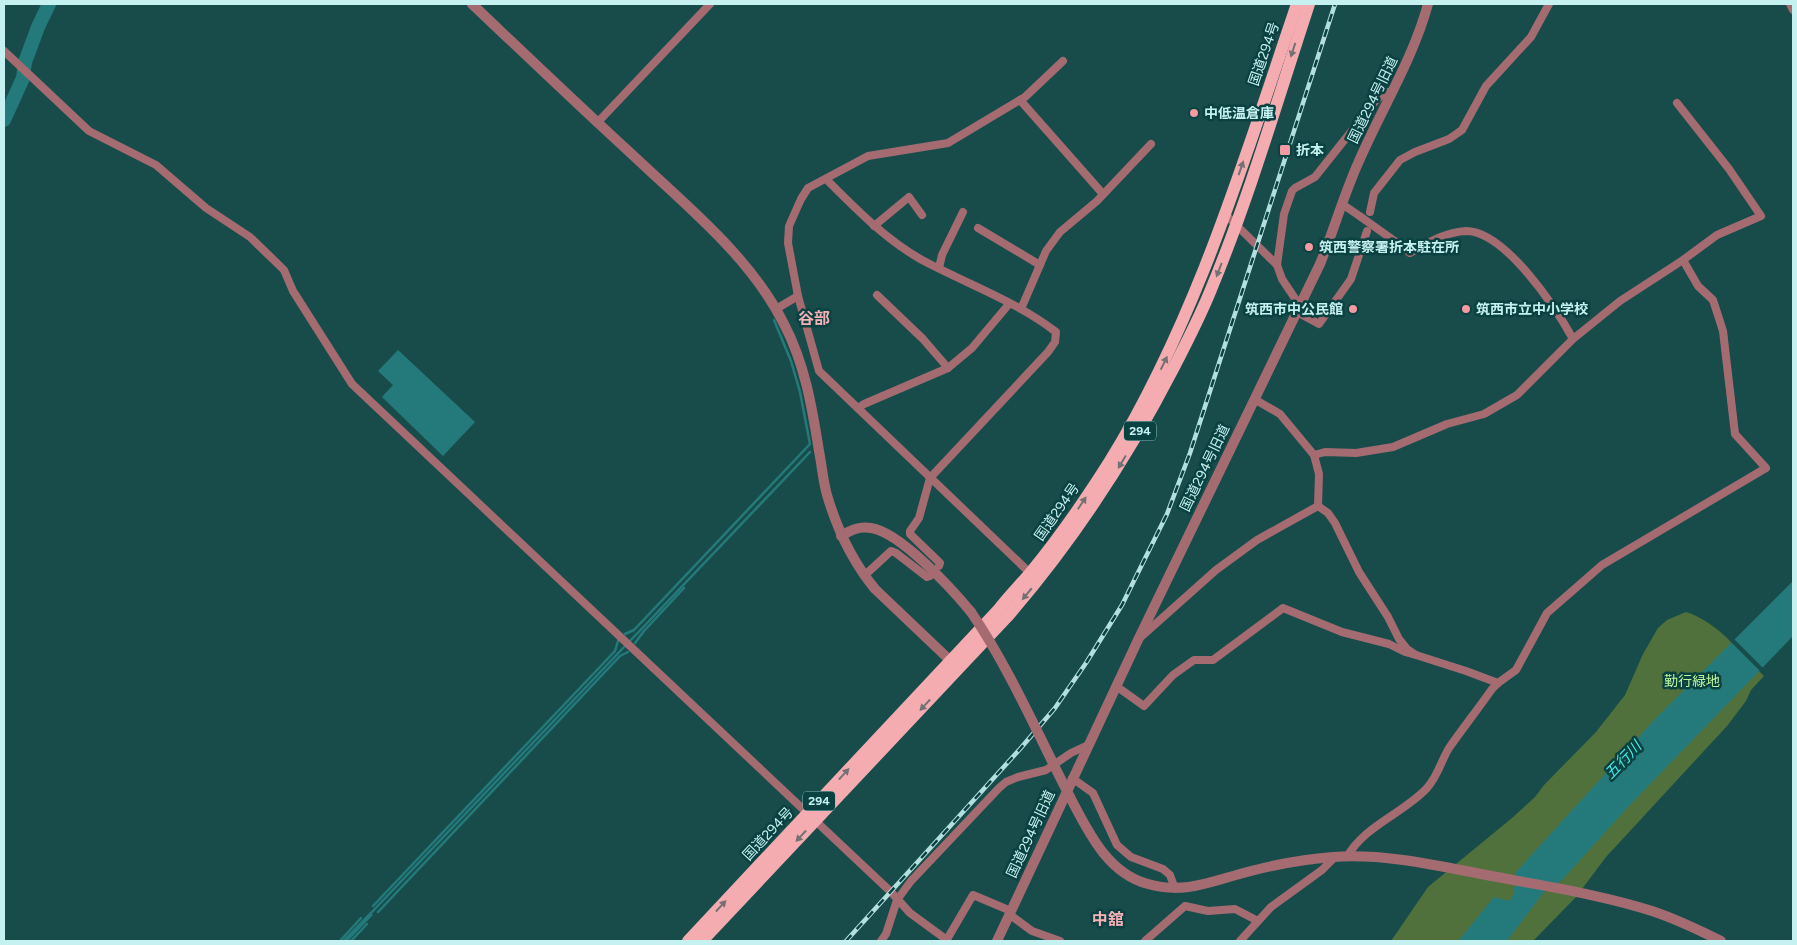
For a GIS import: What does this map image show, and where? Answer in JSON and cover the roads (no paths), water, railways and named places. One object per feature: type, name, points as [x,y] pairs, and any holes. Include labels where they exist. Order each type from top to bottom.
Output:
[{"type":"highway","name":"国道294号","points":[[702,941],[811,818],[954,665],[1030,573],[1091,490],[1145,400],[1182,325],[1226,215],[1297,4]]},
{"type":"highway","name":"国道294号","points":[[954,665],[1007,617],[1038,580],[1079,525],[1119,466],[1154,405],[1212,288],[1236,224],[1309,4]]},
{"type":"highway","name":"国道294号","points":[[688,941],[811,818]]},
{"type":"street","points":[[472,4],[694,214],[734,253],[748,270],[776,309],[794,345],[807,386],[826,494],[841,536],[864,576],[875,589],[954,665]]},
{"type":"street","points":[[598,123],[710,4]]},
{"type":"street","name":"国道294号旧道","points":[[997,941],[1072,778],[1330,240],[1359,160],[1411,52],[1428,4]]},
{"type":"street","points":[[1370,212],[1374,193],[1400,160],[1414,152],[1449,139],[1462,130],[1486,86],[1532,37],[1549,4]]},
{"type":"street","points":[[1790,4],[1793,10]]},
{"type":"street","points":[[4,51],[89,131],[156,165],[206,208],[250,237],[284,270],[293,291],[352,384],[910,913],[946,940],[973,895],[1010,912],[1032,931],[1060,941]]},
{"type":"street","points":[[1030,573],[819,371],[798,296],[788,244],[789,226],[808,188],[868,156],[948,143],[1020,100],[1063,61]]},
{"type":"street","points":[[1277,265],[1284,214],[1292,192],[1295,188],[1315,177],[1377,98],[1386,92],[1391,92]]},
{"type":"street","points":[[1020,100],[1103,194]]},
{"type":"street","points":[[1314,455],[1325,452],[1356,453],[1393,447],[1447,424],[1484,414],[1517,395],[1573,339],[1620,301],[1683,260],[1717,235],[1761,216],[1729,169],[1677,103]]},
{"type":"street","points":[[1021,309],[1046,250],[1060,232],[1103,194],[1151,144]]},
{"type":"street","points":[[826,179],[874,226],[921,259],[1021,309],[1056,332],[1056,342],[1048,352],[930,478],[919,518],[910,534],[940,563],[939,566]]},
{"type":"street","points":[[874,226],[909,197],[922,215]]},
{"type":"street","points":[[1342,204],[1410,253],[1448,233],[1468,231],[1490,238],[1513,258],[1541,290],[1573,339]]},
{"type":"street","points":[[939,268],[942,255],[962,212]]},
{"type":"street","points":[[1226,215],[1277,265],[1282,279],[1298,309],[1319,324],[1351,279],[1366,232]]},
{"type":"street","points":[[978,228],[1040,264]]},
{"type":"street","points":[[1347,857],[1352,847],[1418,797],[1434,779],[1448,750],[1498,683],[1516,670],[1547,613],[1602,565],[1766,468],[1735,434],[1719,316],[1713,300],[1698,286],[1683,260]]},
{"type":"street","points":[[776,309],[798,296]]},
{"type":"street","points":[[877,296],[923,339],[948,368]]},
{"type":"street","points":[[858,408],[948,368],[972,348],[1009,304]]},
{"type":"street","points":[[1254,399],[1280,414],[1314,455],[1319,474],[1318,506]]},
{"type":"street","points":[[1318,506],[1336,523],[1359,572],[1388,617],[1399,639],[1416,655]]},
{"type":"street","points":[[1138,640],[1216,570],[1257,540],[1318,506]]},
{"type":"street","points":[[841,536],[860,527],[884,532],[896,538],[946,583],[971,612],[986,635],[1089,833],[1099,848],[1119,870],[1145,884],[1175,889],[1192,888],[1280,864],[1335,857],[1403,860],[1606,899],[1682,922],[1721,941]]},
{"type":"street","points":[[864,576],[891,551],[927,577],[930,576]]},
{"type":"street","points":[[1116,686],[1144,706],[1173,675],[1194,660],[1213,660],[1283,608],[1342,632],[1389,644],[1405,652],[1466,670],[1498,683]]},
{"type":"street","points":[[881,941],[886,934],[896,900],[1006,782],[1046,770],[1088,746]]},
{"type":"street","points":[[1072,778],[1092,793],[1117,845],[1122,851],[1131,857],[1163,869],[1172,878],[1175,889]]},
{"type":"street","points":[[1240,941],[1271,906],[1322,870],[1335,857]]},
{"type":"street","points":[[1145,941],[1185,906],[1208,911],[1235,909],[1258,921]]},
{"type":"water","points":[[398,350],[475,422],[443,456],[382,397],[393,385],[378,371]]},
{"type":"water","name":"五行川","points":[[1793,581],[1793,636],[1627,808],[1562,880],[1544,892],[1507,941],[1458,941],[1494,897],[1509,901],[1515,892],[1513,890],[1515,886],[1515,873],[1656,718]]},
{"type":"water","points":[[370,912],[373,915],[348,941],[342,941]]},
{"type":"waterway","points":[[4,120],[23,78],[25,62],[49,4]]},
{"type":"waterway","points":[[625,634],[634,630],[810,444],[800,392],[791,361],[774,320]]},
{"type":"waterway","points":[[630,641],[810,452]]},
{"type":"waterway","points":[[635,643],[684,588]]},
{"type":"waterway","points":[[373,906],[615,651],[618,641]]},
{"type":"waterway","points":[[371,913],[625,646]]},
{"type":"waterway","points":[[378,912],[620,656],[628,652]]},
{"type":"waterway","points":[[340,941],[361,918]]},
{"type":"waterway","points":[[351,941],[367,924]]},
{"type":"railway","points":[[846,941],[1055,708],[1122,605],[1167,514],[1190,453],[1335,4]]},
{"type":"place","name":"中低温倉庫","points":[[1194,113]]},
{"type":"place","name":"折本","points":[[1285,150]]},
{"type":"place","name":"筑西警察署折本駐在所","points":[[1309,247]]},
{"type":"place","name":"筑西市中公民館","points":[[1353,309]]},
{"type":"place","name":"筑西市立中小学校","points":[[1466,309]]},
{"type":"district","name":"谷部","points":[[814,318]]},
{"type":"district","name":"中舘","points":[[1108,919]]},
{"type":"park label","name":"勤行緑地","points":[[1692,681]]}]
